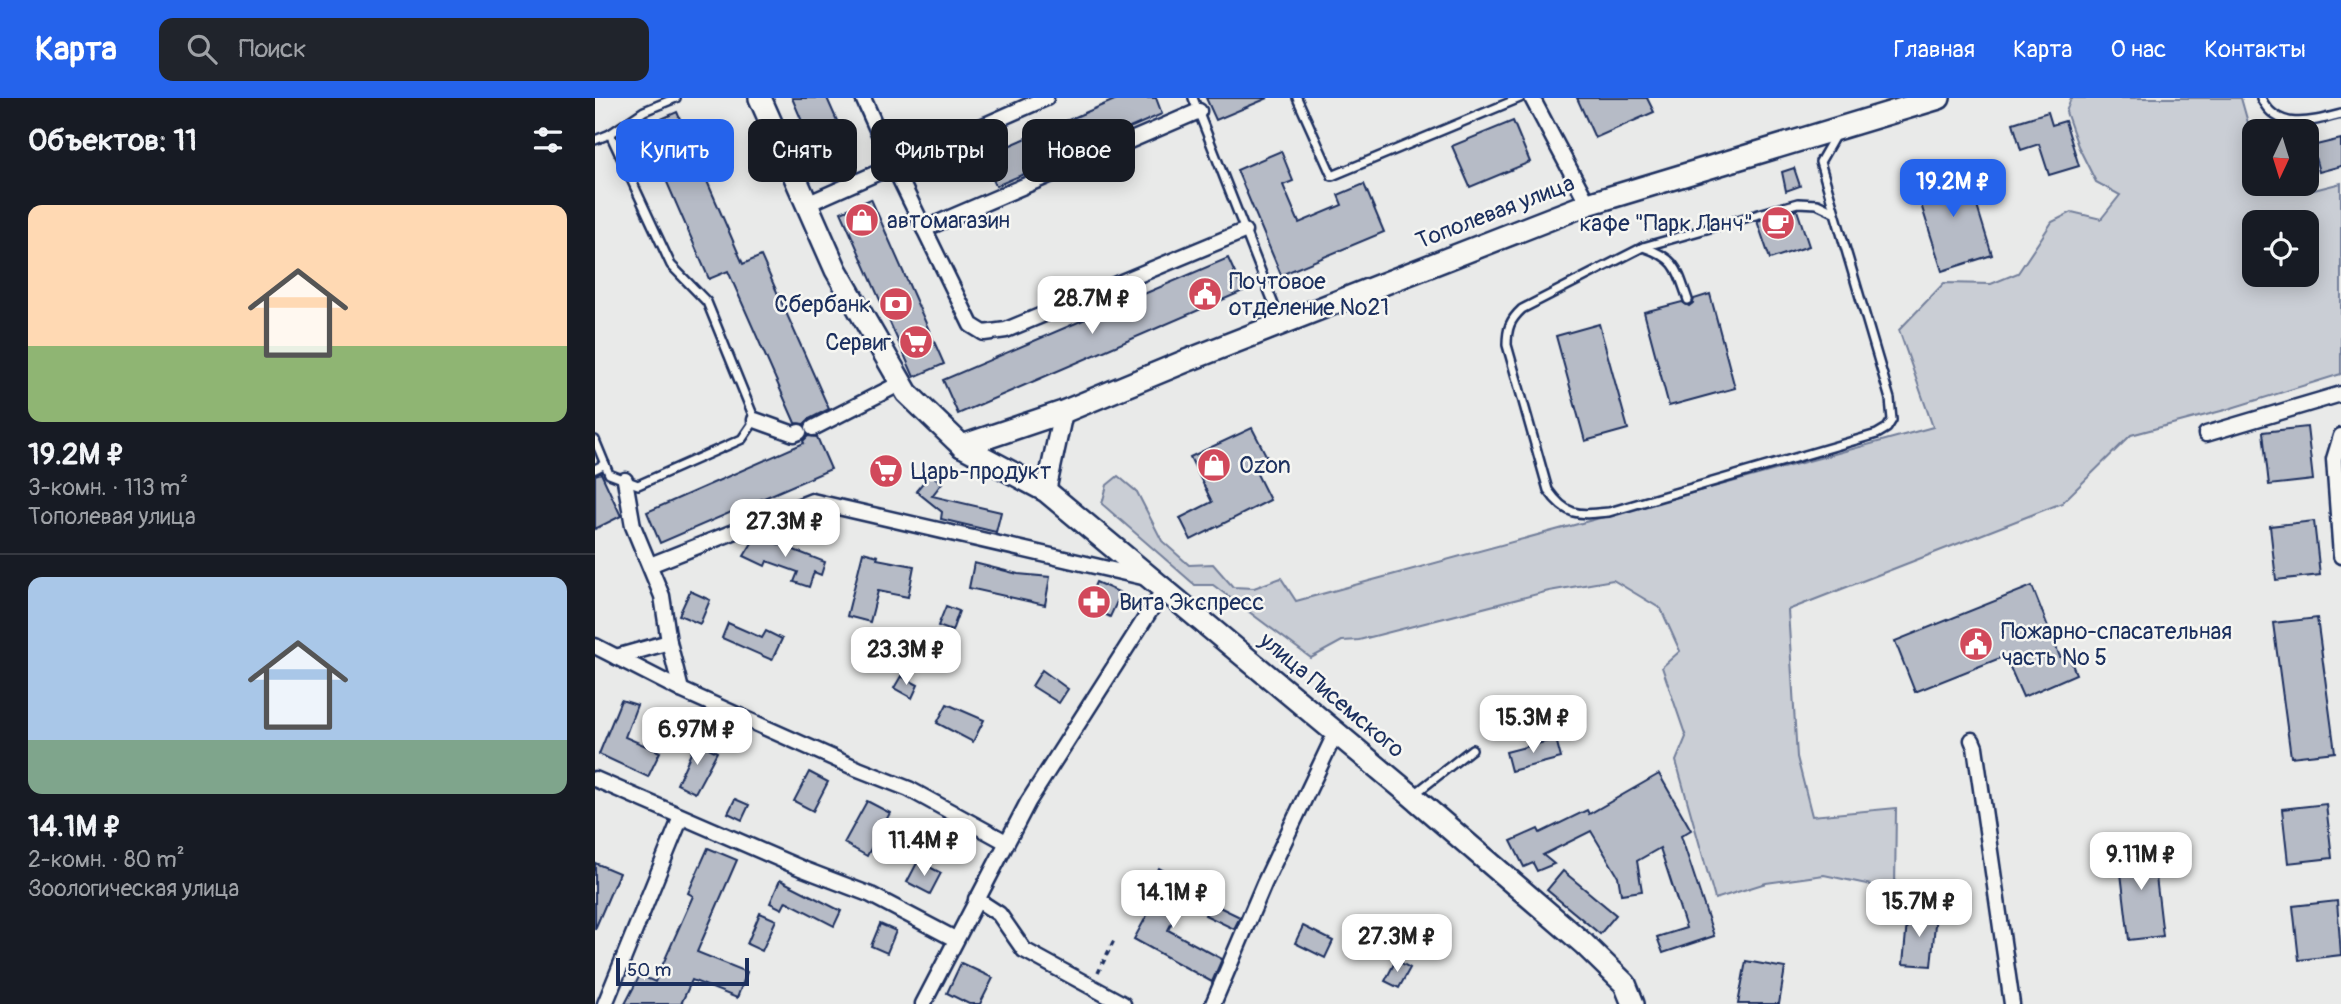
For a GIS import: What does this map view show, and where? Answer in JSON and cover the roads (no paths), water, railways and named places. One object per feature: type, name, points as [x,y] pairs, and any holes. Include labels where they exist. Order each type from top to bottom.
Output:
[{"type":"main road","name":"улица Писемского","points":[[760,98],[836,271],[907,393],[962,446],[1046,491],[1336,732],[1584,944],[1625,984],[1633,1004]]},
{"type":"main road","name":"Тополевая улица","points":[[962,446],[1063,412],[1588,204],[1838,130],[1931,99]]},
{"type":"street","points":[[863,98],[872,119]]},
{"type":"street","points":[[998,119],[1046,98]]},
{"type":"street","points":[[1532,98],[1588,204]]},
{"type":"street","points":[[924,229],[1196,105]]},
{"type":"street","points":[[807,204],[871,175]]},
{"type":"street","points":[[901,182],[971,326],[984,333],[1006,330],[1244,231]]},
{"type":"street","points":[[755,420],[794,434],[901,383]]},
{"type":"street","points":[[2206,435],[2341,394]]},
{"type":"street","points":[[1046,491],[1063,412]]},
{"type":"street","points":[[2341,436],[2334,459],[2341,556]]},
{"type":"street","points":[[625,480],[633,526],[662,596],[669,642],[681,690]]},
{"type":"street","points":[[650,565],[812,501],[1158,584],[1028,802],[923,1004]]},
{"type":"street","points":[[616,657],[669,642]]},
{"type":"street","points":[[595,646],[681,690],[909,789],[1006,842]]},
{"type":"street","points":[[1213,1004],[1264,884],[1336,732]]},
{"type":"street","points":[[1972,740],[1976,747],[2012,1004]]},
{"type":"street","points":[[595,779],[803,869],[871,895],[955,939]]},
{"type":"street","points":[[605,1004],[681,817]]},
{"type":"street","points":[[977,899],[999,914],[1024,950],[1123,1004]]},
{"type":"lane","points":[[595,140],[610,134],[644,111],[676,98]]},
{"type":"lane","points":[[1297,98],[1332,176],[1520,98]]},
{"type":"lane","points":[[2261,98],[2266,109],[2278,119],[2294,122],[2314,121],[2341,114]]},
{"type":"lane","points":[[1196,105],[1281,324]]},
{"type":"lane","points":[[1834,212],[1817,204],[1798,202],[1643,247],[1522,309],[1512,318],[1507,331],[1507,345],[1548,490],[1559,505],[1571,513],[1609,512],[1877,434],[1887,428],[1892,420],[1890,399],[1820,162],[1838,130]]},
{"type":"lane","points":[[595,440],[609,474],[638,485],[742,439],[755,420],[707,302],[671,265],[610,134]]},
{"type":"lane","points":[[1643,247],[1663,254],[1672,261],[1688,300]]},
{"type":"lane","points":[[595,469],[605,464]]},
{"type":"lane","points":[[1412,796],[1472,749]]},
{"type":"place","name":"автомагазин","points":[[862,220]]},
{"type":"place","name":"кафе \"Парк Ланч\"","points":[[1778,223]]},
{"type":"place","name":"Почтовое отделение №21","points":[[1205,294]]},
{"type":"place","name":"Сбербанк","points":[[896,304]]},
{"type":"place","name":"Сервиг","points":[[916,342]]},
{"type":"place","name":"Ozon","points":[[1214,465]]},
{"type":"place","name":"Царь-продукт","points":[[886,471]]},
{"type":"place","name":"Вита Экспресс","points":[[1094,602]]},
{"type":"place","name":"Пожарно-спасательная часть № 5","points":[[1976,644]]}]
